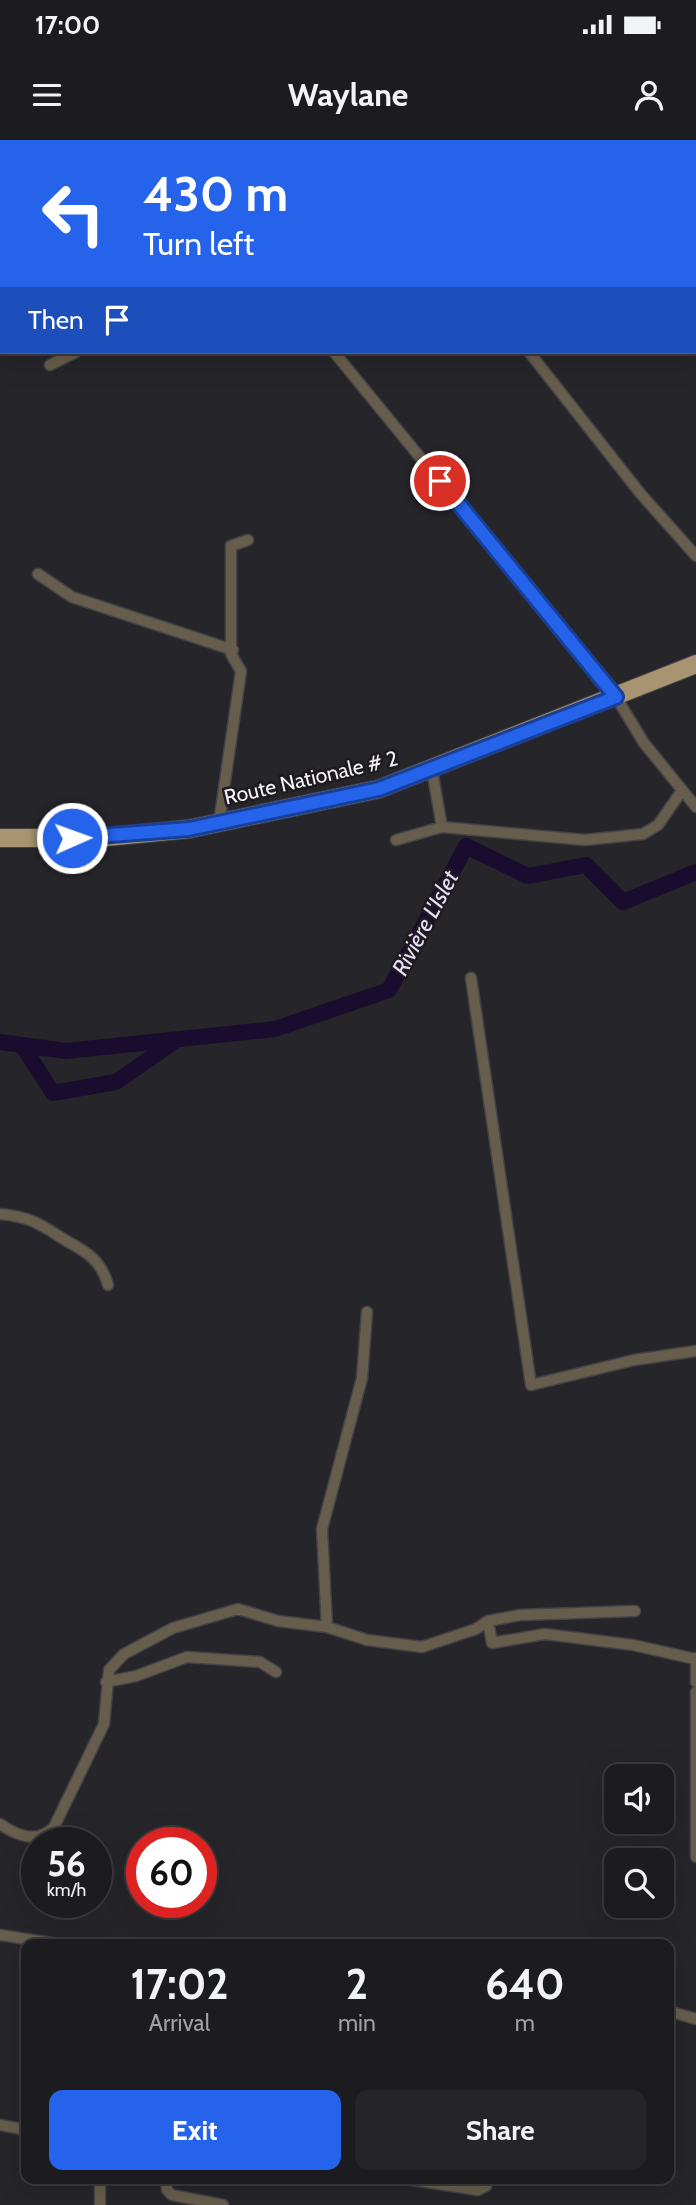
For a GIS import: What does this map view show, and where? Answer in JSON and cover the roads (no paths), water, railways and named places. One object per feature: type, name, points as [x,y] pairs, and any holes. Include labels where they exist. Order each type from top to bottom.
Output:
[{"type":"main road","name":"Route Nationale # 2","points":[[0,838],[96,838],[219,823],[379,789],[432,771],[696,664]]},
{"type":"street","points":[[50,365],[72,354]]},
{"type":"street","points":[[336,354],[616,697],[644,743],[681,792],[696,807]]},
{"type":"street","points":[[531,354],[640,493],[696,556]]},
{"type":"street","points":[[219,823],[240,671],[231,654],[231,546],[248,540]]},
{"type":"street","points":[[38,574],[72,597],[233,650]]},
{"type":"street","points":[[432,771],[442,828]]},
{"type":"street","points":[[396,840],[442,828],[585,840],[643,834],[658,825],[681,792]]},
{"type":"street","points":[[471,978],[531,1385],[634,1360],[696,1351]]},
{"type":"street","points":[[0,1214],[19,1216],[48,1227],[83,1248],[103,1268],[108,1285]]},
{"type":"street","points":[[327,1627],[322,1529],[362,1378],[367,1312]]},
{"type":"street","points":[[0,1824],[12,1833],[34,1838],[46,1835],[54,1827],[104,1724],[109,1670],[124,1654],[173,1628],[238,1609],[278,1621],[327,1627],[367,1640],[422,1647],[477,1629],[488,1621],[532,1614],[635,1611]]},
{"type":"street","points":[[488,1621],[492,1643],[545,1634],[633,1645],[696,1659],[696,1682]]},
{"type":"street","points":[[106,1682],[136,1676],[187,1657],[260,1662],[276,1672]]},
{"type":"street","points":[[696,1692],[696,1857]]},
{"type":"street","points":[[0,1935],[26,1939]]},
{"type":"street","points":[[674,2013],[696,2020]]},
{"type":"street","points":[[0,2125],[21,2129]]},
{"type":"street","points":[[100,2184],[100,2205]]},
{"type":"street","points":[[166,2184],[167,2190],[172,2195],[223,2205]]},
{"type":"street","points":[[439,2184],[478,2190],[486,2184]]},
{"type":"waterway","name":"Rivière L'Islet","points":[[0,1042],[66,1051],[275,1029],[389,990],[466,846],[528,876],[586,865],[623,902],[696,872]]},
{"type":"waterway","points":[[22,1045],[53,1093],[116,1082],[175,1041]]}]
